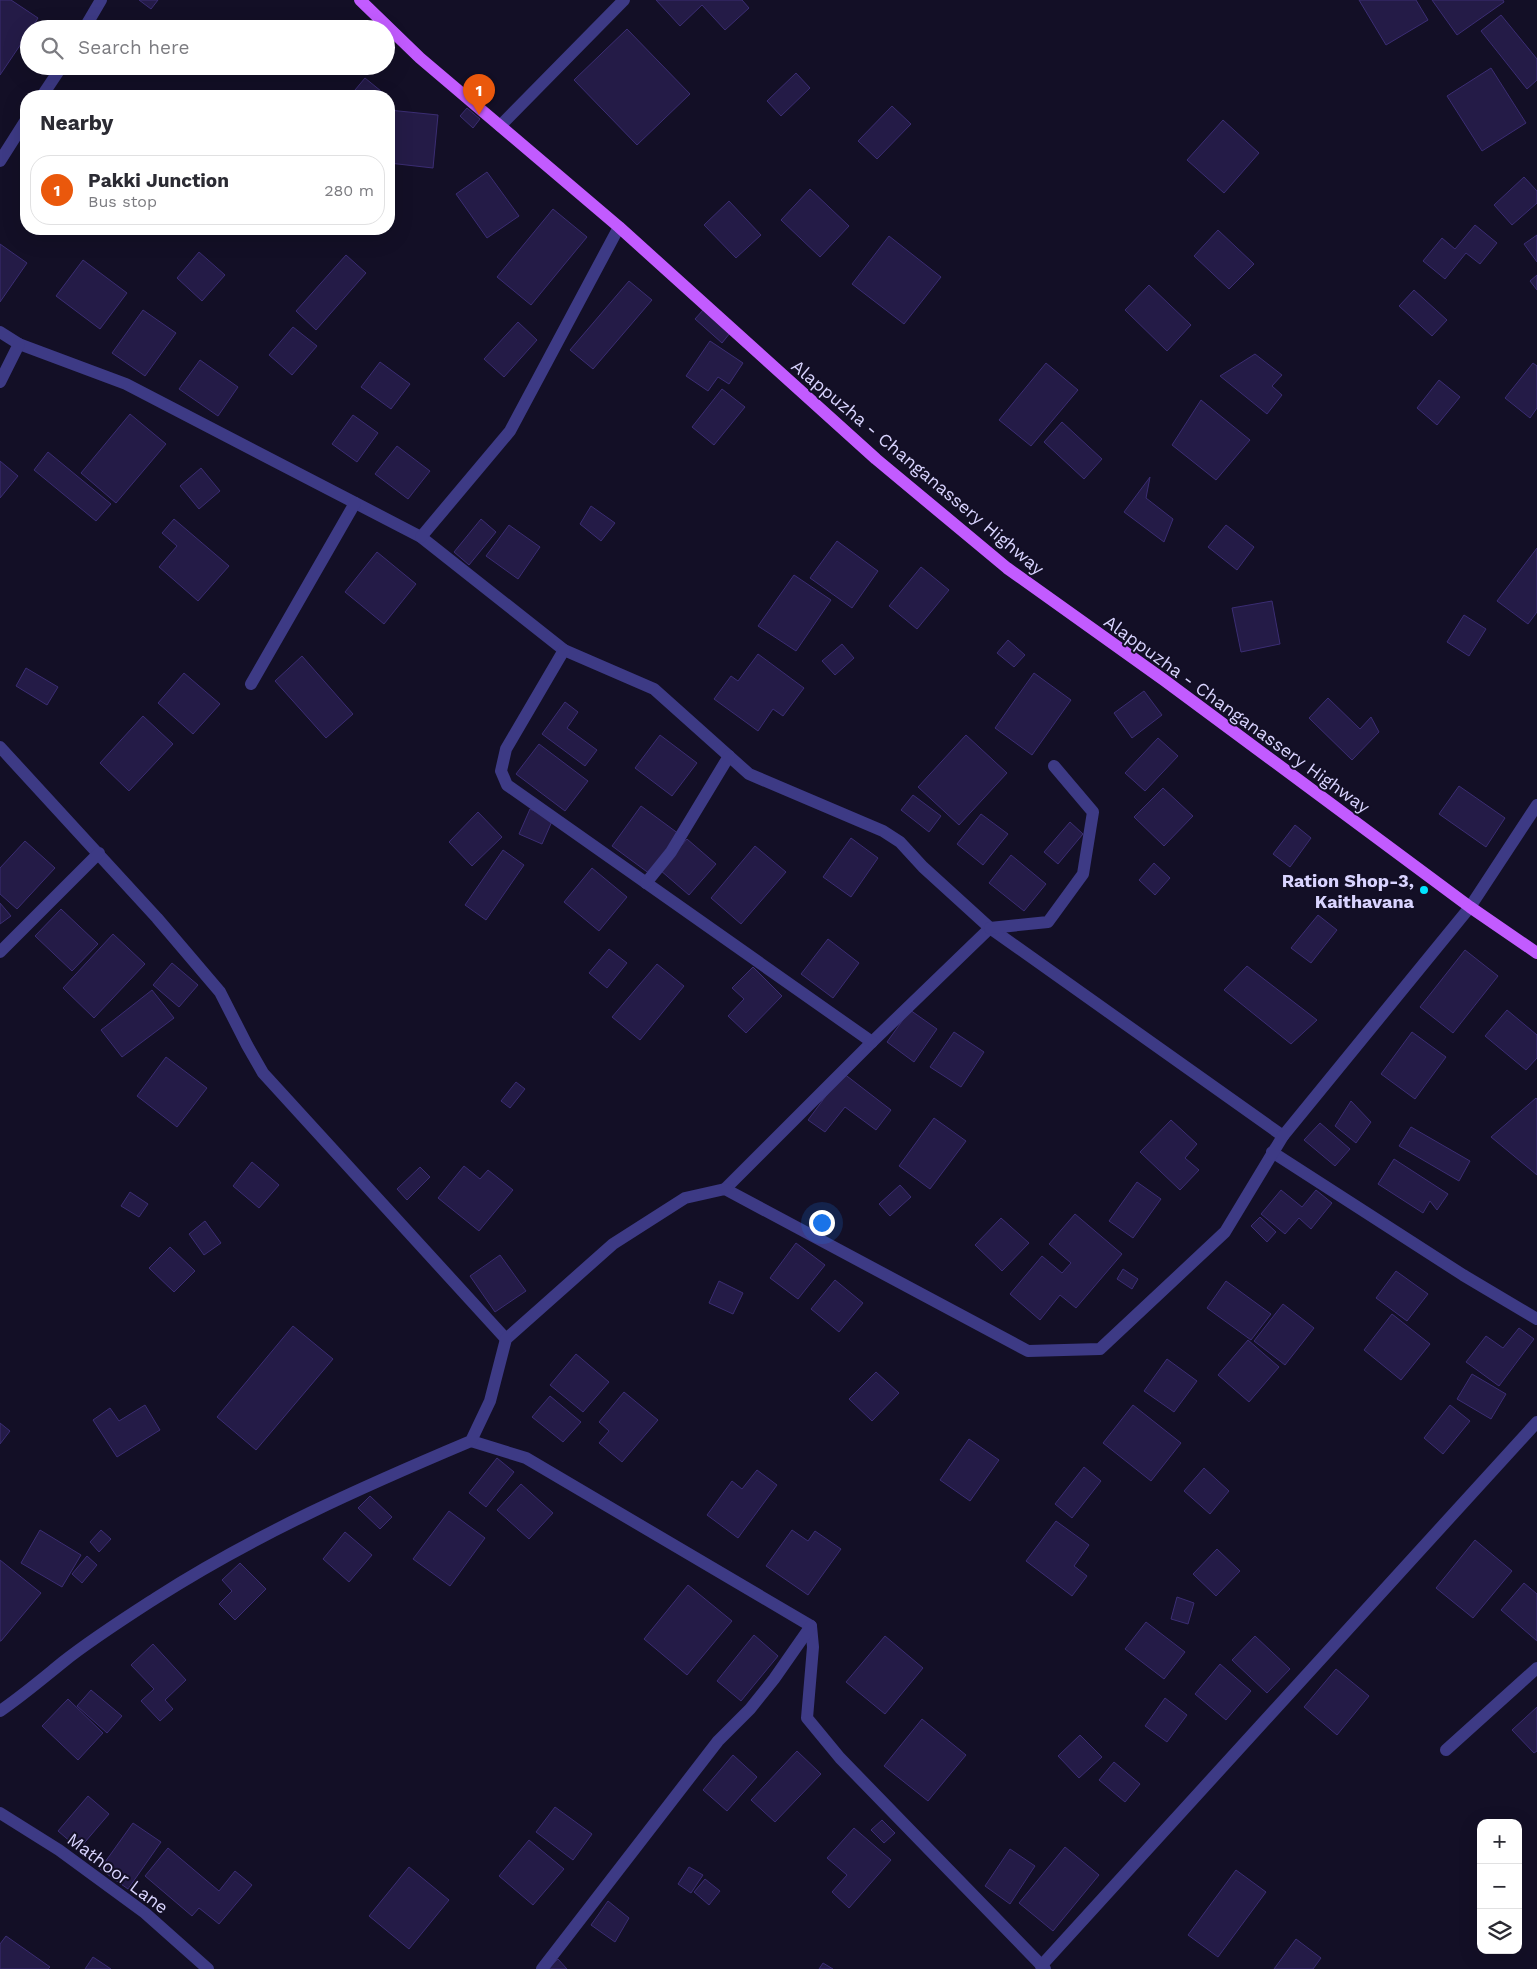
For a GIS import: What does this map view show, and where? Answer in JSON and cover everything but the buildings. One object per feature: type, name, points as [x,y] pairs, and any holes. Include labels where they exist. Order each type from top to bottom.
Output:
[{"type":"main road","name":"Alappuzha - Changanassery Highway","points":[[360,0],[381,20]]},
{"type":"main road","name":"Alappuzha - Changanassery Highway","points":[[395,34],[420,58],[619,227],[876,459],[1007,568],[1164,680],[1470,907],[1537,953]]},
{"type":"street","points":[[89,20],[101,0]]},
{"type":"street","points":[[500,126],[624,0]]},
{"type":"street","points":[[46,90],[56,75]]},
{"type":"street","points":[[0,161],[20,129]]},
{"type":"street","points":[[421,537],[510,431],[619,227]]},
{"type":"street","points":[[0,332],[19,344],[126,384],[421,537],[564,650],[654,689],[748,774],[883,831],[900,842],[923,867],[990,928],[1282,1136]]},
{"type":"street","points":[[0,382],[19,344]]},
{"type":"street","points":[[251,684],[355,503]]},
{"type":"street","points":[[564,650],[506,749],[501,771],[507,785],[872,1042]]},
{"type":"street","points":[[0,747],[99,853],[220,992],[247,1045],[264,1073],[506,1338]]},
{"type":"street","points":[[646,883],[671,852],[729,756]]},
{"type":"street","points":[[471,1441],[490,1401],[506,1338],[613,1244],[685,1198],[725,1189],[872,1042],[990,928],[1048,922],[1083,874],[1093,812],[1054,766]]},
{"type":"street","points":[[725,1189],[1028,1351],[1100,1350],[1225,1232],[1282,1136],[1470,907],[1537,805]]},
{"type":"street","points":[[0,952],[99,853]]},
{"type":"street","points":[[1272,1152],[1463,1275],[1537,1319]]},
{"type":"street","points":[[811,1626],[813,1647],[807,1718],[840,1758],[1043,1968],[1537,1422]]},
{"type":"street","points":[[0,1711],[109,1629],[225,1557],[302,1515],[369,1484],[471,1441],[526,1458],[811,1626]]},
{"type":"street","points":[[542,1969],[718,1741],[750,1709],[774,1679],[811,1626]]},
{"type":"street","points":[[1446,1750],[1537,1668]]},
{"type":"street","name":"Mathoor Lane","points":[[0,1813],[59,1850],[145,1913],[208,1969]]},
{"type":"place","name":"Pakki Junction","points":[[479,115]]},
{"type":"place","name":"Ration Shop-3, Kaithavana","points":[[1424,890]]}]
